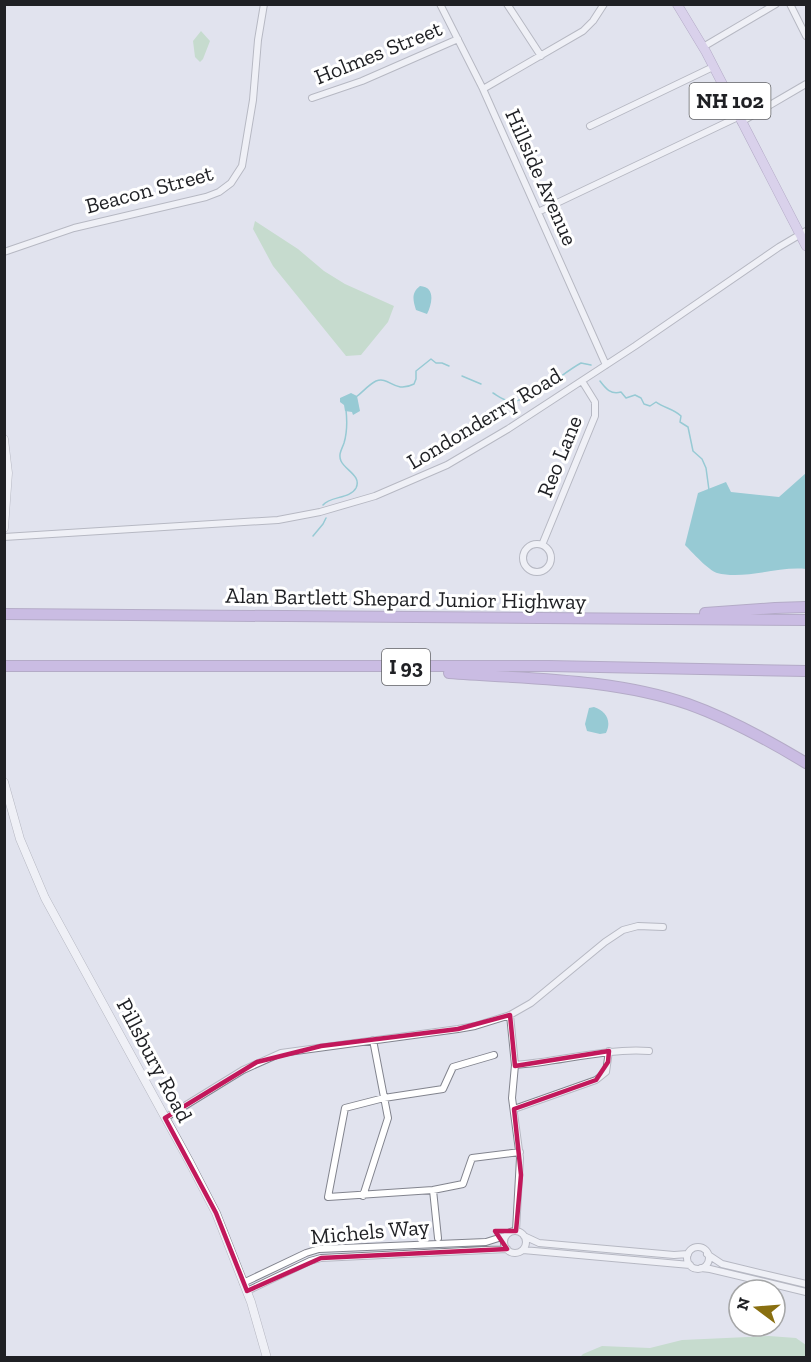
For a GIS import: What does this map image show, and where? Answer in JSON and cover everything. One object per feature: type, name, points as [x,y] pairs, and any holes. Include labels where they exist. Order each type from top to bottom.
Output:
[{"type":"highway","points":[[635,619],[807,607]]},
{"type":"highway","name":"Alan Bartlett Shepard Junior Highway","points":[[4,614],[807,620]]},
{"type":"highway","name":"I 93","points":[[4,666],[638,667],[807,671]]},
{"type":"highway","points":[[374,667],[582,683],[632,690],[687,704],[726,719],[807,763]]},
{"type":"main road","name":"NH 102","points":[[677,4],[713,67],[781,200],[803,233],[807,246]]},
{"type":"street","name":"Beacon Street","points":[[4,252],[74,228],[206,197],[219,192],[231,183],[239,172],[246,147],[264,4]]},
{"type":"street","name":"Hillside Avenue","points":[[440,4],[483,89],[606,365]]},
{"type":"street","points":[[507,4],[541,56]]},
{"type":"street","points":[[483,89],[583,31],[604,4]]},
{"type":"street","points":[[702,47],[776,4]]},
{"type":"street","points":[[790,4],[807,36]]},
{"type":"street","name":"Holmes Street","points":[[312,98],[362,81],[458,39]]},
{"type":"street","points":[[590,126],[713,67]]},
{"type":"street","points":[[538,212],[739,119],[807,84]]},
{"type":"street","name":"Londonderry Road","points":[[4,537],[245,523],[292,518],[348,505],[402,486],[447,465],[582,381],[803,233]]},
{"type":"street","name":"Reo Lane","points":[[542,545],[595,416],[595,402],[582,381]]},
{"type":"street","points":[[4,439],[6,473],[4,528]]},
{"type":"street","name":"Reo Lane","points":[[542,545],[549,550],[551,559],[547,567],[534,571],[526,566],[524,553],[529,546],[542,545]]},
{"type":"street","name":"Pillsbury Road","points":[[4,782],[8,807],[45,898],[216,1213],[245,1287],[267,1358]]},
{"type":"street","points":[[165,1118],[257,1062],[281,1053],[475,1026],[510,1015],[550,989],[616,934],[638,926],[663,927]]},
{"type":"street","points":[[510,1015],[514,1065],[512,1089],[521,1176],[516,1231]]},
{"type":"street","points":[[363,1196],[388,1118],[373,1040]]},
{"type":"street","points":[[514,1065],[609,1051],[649,1051]]},
{"type":"street","points":[[514,1109],[596,1080],[606,1072],[609,1051]]},
{"type":"street","points":[[494,1055],[453,1067],[443,1089],[384,1098],[345,1108],[328,1197],[433,1190],[463,1184],[472,1158],[520,1152]]},
{"type":"street","points":[[433,1190],[438,1238]]},
{"type":"street","points":[[690,1265],[523,1250],[514,1252],[507,1249],[504,1243],[506,1236],[516,1231],[539,1242],[674,1256],[688,1254],[696,1248],[703,1249],[722,1264],[807,1284]]},
{"type":"street","name":"Michels Way","points":[[245,1287],[306,1253],[319,1249],[486,1242],[506,1236]]},
{"type":"street","points":[[523,1250],[526,1242],[524,1236]]},
{"type":"street","name":"Michels Way","points":[[245,1287],[321,1258],[507,1249]]},
{"type":"street","points":[[688,1254],[687,1260],[695,1269],[710,1269],[807,1292]]},
{"type":"street","points":[[701,1268],[706,1264],[707,1254]]},
{"type":"highlighted area","points":[[510,1015],[515,1066],[609,1051],[608,1062],[596,1080],[514,1109],[521,1175],[516,1231],[495,1231],[507,1249],[321,1258],[247,1291],[216,1213],[165,1118],[257,1062],[321,1046],[458,1029]]},
{"type":"green space","points":[[201,31],[210,41],[200,62],[195,57],[193,41]]},
{"type":"green space","points":[[255,221],[345,284],[394,306],[388,322],[361,355],[346,356],[273,266],[253,229]]},
{"type":"green space","points":[[796,1338],[806,1345],[806,1357],[580,1357],[602,1346],[650,1348],[682,1340]]},
{"type":"water","points":[[420,286],[429,289],[431,293],[427,314],[416,310],[414,303],[414,294]]},
{"type":"water","points":[[351,393],[357,396],[360,411],[353,415],[352,412],[345,411],[344,405],[340,402],[340,398]]},
{"type":"water","points":[[806,473],[806,569],[784,569],[739,575],[717,573],[705,565],[685,545],[698,493],[726,482],[731,492],[779,497]]},
{"type":"water","points":[[594,707],[607,717],[606,733],[587,731],[585,724],[589,708]]},
{"type":"waterway","points":[[356,397],[376,381],[381,380],[402,387],[414,384],[416,371],[431,359],[436,363],[449,366]]},
{"type":"waterway","points":[[493,393],[506,400],[518,400],[537,392],[581,363],[591,365]]},
{"type":"waterway","points":[[462,376],[481,384]]},
{"type":"waterway","points":[[600,381],[612,392],[621,392],[626,398],[635,395],[641,398],[644,404],[650,406],[656,402],[681,416],[680,422],[688,427],[693,451],[702,459],[706,468],[709,490]]},
{"type":"waterway","points":[[323,505],[330,500],[353,492],[357,484],[357,480],[340,458],[346,435],[346,410]]},
{"type":"waterway","points":[[313,536],[326,518]]}]
